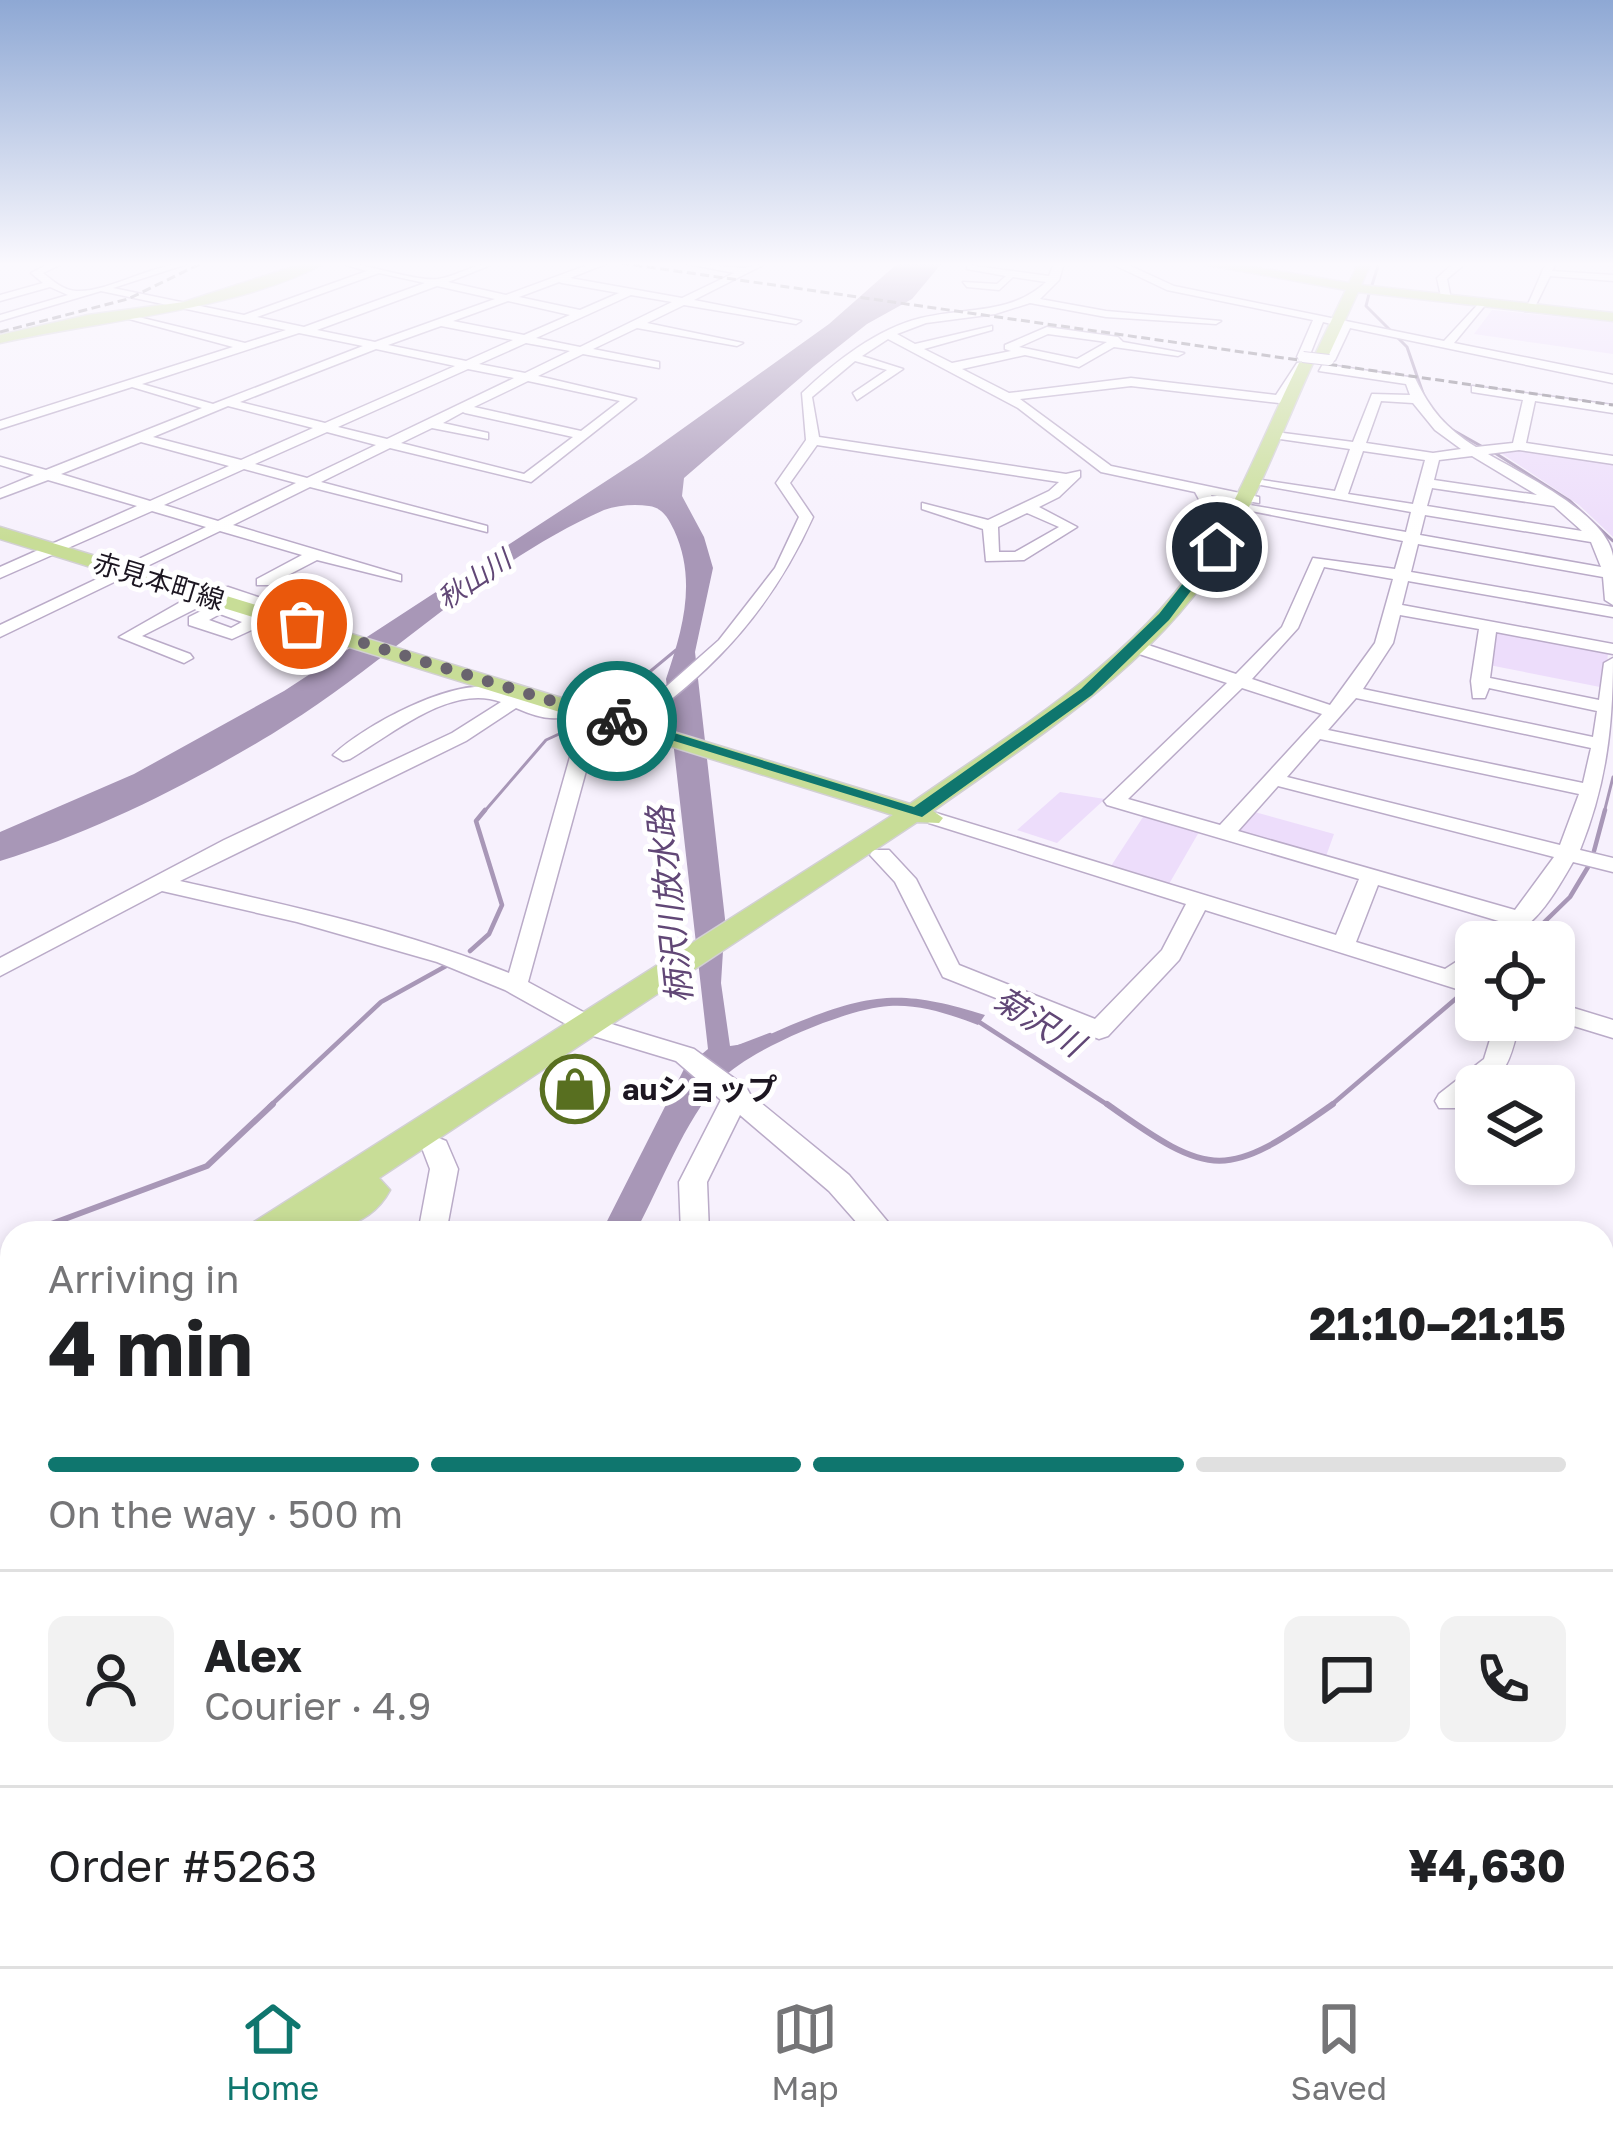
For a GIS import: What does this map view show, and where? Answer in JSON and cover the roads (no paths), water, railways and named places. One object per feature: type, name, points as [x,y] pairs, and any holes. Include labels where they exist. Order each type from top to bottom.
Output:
[{"type":"main road","points":[[287,1221],[599,1029],[1057,732],[1196,599],[1317,355]]},
{"type":"main road","name":"赤見本町線","points":[[0,532],[206,602],[303,620],[462,674],[926,816]]},
{"type":"main road","points":[[734,941],[881,856],[926,816]]},
{"type":"main road","points":[[325,1221],[436,1148],[599,1029]]},
{"type":"street","points":[[0,425],[229,355]]},
{"type":"street","points":[[0,494],[351,355]]},
{"type":"street","points":[[134,386],[526,479],[630,399],[414,355]]},
{"type":"street","points":[[443,361],[457,355]]},
{"type":"street","points":[[0,573],[491,355]]},
{"type":"street","points":[[488,370],[523,355]]},
{"type":"street","points":[[0,632],[578,355]]},
{"type":"street","points":[[606,355],[655,364]]},
{"type":"street","points":[[513,984],[520,976],[580,757],[658,704],[706,663],[783,568],[806,517],[783,483],[813,440],[806,396],[861,355]]},
{"type":"street","points":[[932,355],[1007,397],[1090,461],[1121,474],[1413,540],[1611,574]]},
{"type":"street","points":[[937,357],[946,355]]},
{"type":"street","points":[[958,372],[1016,355]]},
{"type":"street","points":[[1037,355],[1079,363]]},
{"type":"street","points":[[1058,372],[1095,355]]},
{"type":"street","points":[[1405,355],[1409,363]]},
{"type":"street","points":[[1494,355],[1613,379]]},
{"type":"street","points":[[856,358],[897,369],[857,396]]},
{"type":"street","points":[[1007,397],[1131,382],[1279,399],[1313,363],[1411,381],[1414,399],[1433,424],[1558,502],[1596,538],[1611,574],[1613,600]]},
{"type":"street","points":[[958,372],[977,401]]},
{"type":"street","points":[[1476,389],[1613,409]]},
{"type":"street","points":[[1340,496],[1376,397],[1414,399]]},
{"type":"street","points":[[1519,446],[1531,397]]},
{"type":"street","points":[[514,419],[545,404]]},
{"type":"street","points":[[465,409],[584,435]]},
{"type":"street","points":[[432,424],[483,436]]},
{"type":"street","points":[[1279,435],[1433,457],[1519,446],[1613,460]]},
{"type":"street","points":[[142,438],[482,529]]},
{"type":"street","points":[[813,440],[1069,479]]},
{"type":"street","points":[[916,458],[927,440]]},
{"type":"street","points":[[1224,834],[1352,692],[1384,644],[1397,609],[1433,457]]},
{"type":"street","points":[[0,461],[395,578]]},
{"type":"street","points":[[927,506],[990,526],[1058,492],[1090,461]]},
{"type":"street","points":[[1427,483],[1558,502]]},
{"type":"street","points":[[1193,529],[1209,505],[1202,492]]},
{"type":"street","points":[[1249,500],[1340,496],[1596,538]]},
{"type":"street","points":[[990,526],[992,557],[1018,557],[1070,527],[1027,507]]},
{"type":"street","points":[[263,582],[316,554]]},
{"type":"street","points":[[1613,612],[1319,561],[1290,628],[1243,682],[1114,802],[1522,920],[1546,895],[1570,854],[1603,745],[1613,663]]},
{"type":"street","points":[[206,602],[195,621],[232,634],[256,621],[277,628]]},
{"type":"street","points":[[184,658],[128,638],[206,602]]},
{"type":"street","points":[[1397,609],[1613,649]]},
{"type":"street","points":[[1475,718],[1488,625]]},
{"type":"street","points":[[1142,649],[1333,712]]},
{"type":"street","points":[[1480,681],[1610,696]]},
{"type":"street","points":[[343,754],[422,707],[477,692],[559,715],[574,708]]},
{"type":"street","points":[[1352,692],[1603,745]]},
{"type":"street","points":[[0,968],[426,754],[514,701]]},
{"type":"street","points":[[1313,732],[1592,791]]},
{"type":"street","points":[[379,735],[426,754]]},
{"type":"street","points":[[1272,779],[1613,865]]},
{"type":"street","points":[[926,816],[1455,980]]},
{"type":"street","points":[[881,856],[904,872],[938,956],[951,971],[1099,1030],[1171,954],[1198,901]]},
{"type":"street","points":[[1343,946],[1370,876]]},
{"type":"street","points":[[161,884],[445,956],[513,984],[599,1029],[692,1061],[839,1183],[872,1221]]},
{"type":"street","points":[[1449,978],[1455,973]]},
{"type":"street","points":[[1575,1018],[1613,1030]]},
{"type":"street","points":[[1448,1101],[1495,1064],[1502,1041]]},
{"type":"street","points":[[695,1221],[693,1182],[730,1089]]},
{"type":"street","points":[[434,1221],[444,1168],[436,1148]]},
{"type":"water","name":"秋山川","points":[[786,355],[828,355],[684,478],[682,496],[704,537],[713,568],[695,652],[725,919],[721,983],[730,1046],[872,1000],[913,998],[985,1015],[978,1025],[923,1008],[889,1006],[825,1022],[775,1044],[734,1068],[708,1097],[641,1221],[607,1221],[684,1069],[708,1049],[666,679],[682,623],[685,567],[670,521],[661,511],[649,506],[609,508],[560,532],[476,586],[314,707],[140,806],[0,861],[0,832],[134,774],[284,691],[643,457]]},
{"type":"waterway","name":"菊沢川","points":[[1410,355],[1426,402]]},
{"type":"waterway","name":"菊沢川","points":[[1449,428],[1481,446]]},
{"type":"waterway","name":"菊沢川","points":[[1495,453],[1570,501],[1613,541]]},
{"type":"waterway","points":[[606,708],[676,650]]},
{"type":"waterway","points":[[483,813],[546,740],[583,723]]},
{"type":"waterway","name":"菊沢川","points":[[1604,813],[1613,777]]},
{"type":"waterway","points":[[470,951],[489,934],[502,905],[476,821],[485,810]]},
{"type":"waterway","name":"菊沢川","points":[[1594,851],[1605,810]]},
{"type":"waterway","name":"菊沢川","points":[[1545,921],[1570,897],[1588,867]]},
{"type":"waterway","points":[[269,1107],[381,1002],[446,966]]},
{"type":"waterway","name":"菊沢川","points":[[1330,1106],[1455,999]]},
{"type":"waterway","points":[[976,1020],[1111,1107]]},
{"type":"waterway","name":"菊沢川","points":[[736,1048],[770,1035]]},
{"type":"waterway","points":[[59,1221],[207,1166],[273,1104]]},
{"type":"waterway","name":"菊沢川","points":[[1107,1104],[1172,1146],[1219,1161],[1267,1147],[1330,1106]]},
{"type":"railway","points":[[1262,355],[1613,405]]},
{"type":"place","name":"auショップ","points":[[575,1089]]},
{"type":"water label","name":"柄沢川放水路","points":[[669,905]]}]
